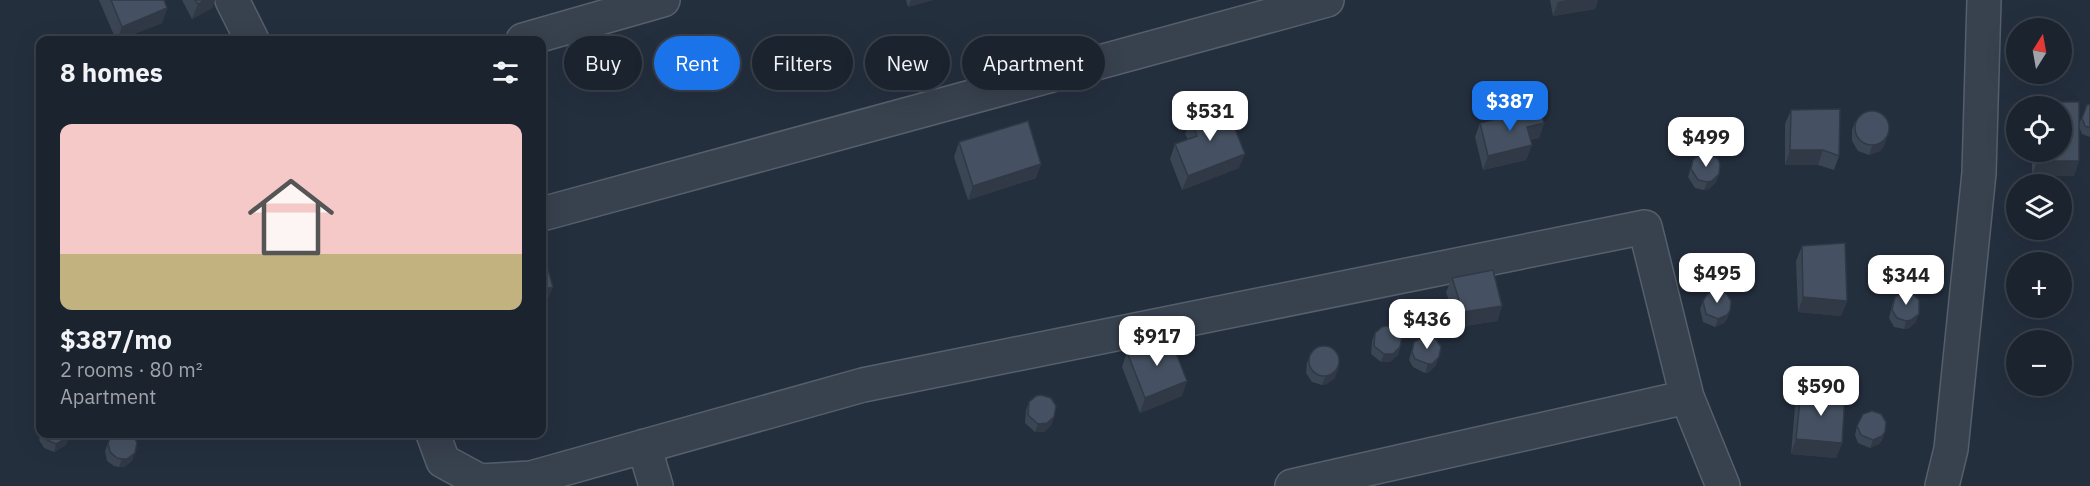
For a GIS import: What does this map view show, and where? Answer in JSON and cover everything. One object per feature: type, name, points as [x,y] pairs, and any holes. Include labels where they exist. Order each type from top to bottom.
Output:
[{"type":"street","points":[[232,0],[250,36]]},
{"type":"street","points":[[537,36],[663,0]]},
{"type":"street","points":[[546,213],[1327,0]]},
{"type":"street","points":[[1942,486],[1951,449],[1979,172],[1984,0]]},
{"type":"street","points":[[434,438],[443,461],[480,481],[536,482],[644,446],[863,385],[1645,227],[1687,397],[1723,486]]},
{"type":"street","points":[[1292,486],[1687,397]]},
{"type":"street","points":[[644,446],[656,486]]},
{"type":"building","points":[[111,0],[164,0],[167,8],[122,27]]},
{"type":"building","points":[[2072,102],[2079,102],[2079,161],[2072,161]]},
{"type":"building","points":[[2090,104],[2090,128],[2085,126],[2082,118],[2087,105]]},
{"type":"building","points":[[1226,106],[1245,154],[1188,176],[1175,144],[1197,136],[1191,119]]},
{"type":"building","points":[[1540,108],[1544,123],[1527,127],[1532,145],[1488,156],[1480,123]]},
{"type":"building","points":[[1840,109],[1839,156],[1823,150],[1790,150],[1791,110]]},
{"type":"building","points":[[1872,111],[1884,116],[1889,128],[1884,140],[1872,145],[1860,140],[1855,128],[1860,116]]},
{"type":"building","points":[[1028,121],[1041,164],[973,186],[959,142]]},
{"type":"building","points":[[1700,154],[1710,154],[1718,159],[1719,174],[1712,181],[1698,180],[1691,169],[1693,160]]},
{"type":"building","points":[[1845,243],[1847,301],[1803,297],[1802,246]]},
{"type":"building","points":[[546,263],[553,287],[546,289]]},
{"type":"building","points":[[1493,270],[1502,306],[1463,312],[1452,278]]},
{"type":"building","points":[[1716,290],[1726,293],[1731,301],[1730,311],[1718,319],[1706,314],[1703,301],[1708,293]]},
{"type":"building","points":[[1903,292],[1912,293],[1919,300],[1919,314],[1906,321],[1897,318],[1892,310],[1895,297]]},
{"type":"building","points":[[1387,326],[1396,329],[1402,337],[1400,347],[1393,354],[1384,354],[1374,346],[1375,333]]},
{"type":"building","points":[[1169,335],[1187,381],[1145,398],[1127,352]]},
{"type":"building","points":[[1426,335],[1435,338],[1441,347],[1439,357],[1432,364],[1415,359],[1412,352],[1414,342]]},
{"type":"building","points":[[1324,346],[1335,350],[1339,361],[1335,372],[1324,376],[1313,372],[1309,361],[1313,350]]},
{"type":"building","points":[[1801,391],[1845,395],[1842,443],[1796,439]]},
{"type":"building","points":[[1041,395],[1051,398],[1056,406],[1054,417],[1047,423],[1038,424],[1028,415],[1029,402]]},
{"type":"building","points":[[1872,411],[1881,414],[1886,422],[1885,432],[1873,440],[1861,435],[1857,426],[1863,414]]},
{"type":"building","points":[[46,438],[67,438],[56,444]]},
{"type":"building","points":[[110,438],[135,438],[137,443],[135,453],[127,459],[122,459],[110,452],[108,443]]}]
